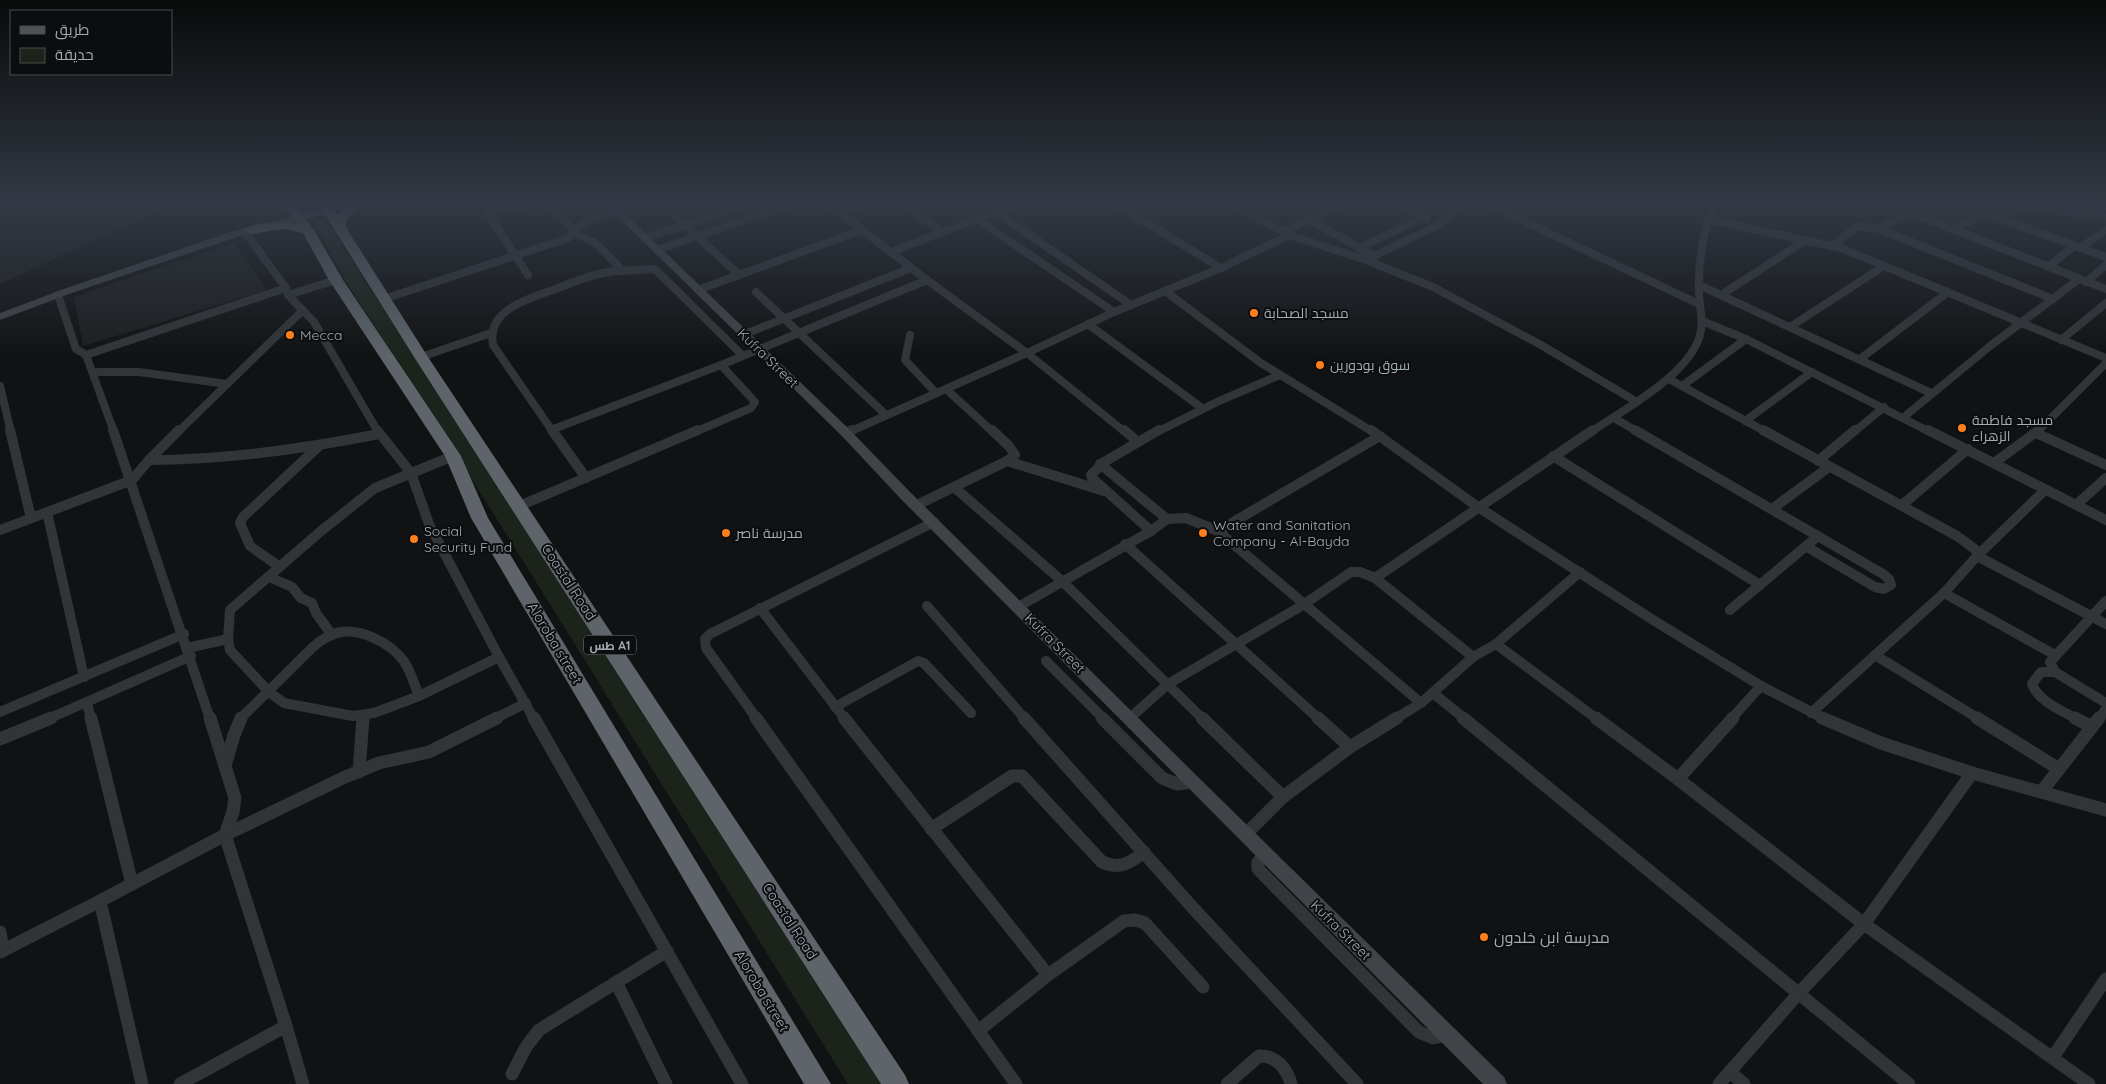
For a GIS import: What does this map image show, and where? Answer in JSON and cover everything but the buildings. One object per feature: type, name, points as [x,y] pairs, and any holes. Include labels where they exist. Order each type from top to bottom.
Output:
[{"type":"highway","name":"Aloroba street","points":[[321,256],[453,456],[480,518],[818,1084]]},
{"type":"highway","name":"Coastal Road","points":[[357,256],[421,358],[896,1084]]},
{"type":"street","points":[[0,317],[58,295],[175,256]]},
{"type":"street","points":[[264,256],[287,292],[314,322],[379,434],[411,473],[429,524],[499,657],[742,1084]]},
{"type":"street","points":[[384,299],[519,256]]},
{"type":"street","points":[[608,256],[623,271]]},
{"type":"street","name":"Kufra Street","points":[[663,256],[846,433],[888,478],[918,505],[1192,782],[1497,1084]]},
{"type":"street","points":[[719,256],[739,275]]},
{"type":"street","points":[[698,290],[792,256]]},
{"type":"street","points":[[895,256],[1027,353],[1138,442]]},
{"type":"street","points":[[1032,256],[1114,312]]},
{"type":"street","points":[[1059,256],[1131,305]]},
{"type":"street","points":[[1201,256],[1221,268]]},
{"type":"street","points":[[846,433],[885,414],[1027,353],[1114,312],[1221,268],[1245,256]]},
{"type":"street","points":[[1362,256],[1457,299],[1541,345],[1637,402]]},
{"type":"street","points":[[1370,258],[1375,256]]},
{"type":"street","points":[[1597,256],[1699,304]]},
{"type":"street","points":[[1375,578],[1669,379],[1695,349],[1701,335],[1702,321],[1699,304],[1699,285],[1703,256]]},
{"type":"street","points":[[1721,295],[1782,256]]},
{"type":"street","points":[[1859,256],[2106,358]]},
{"type":"street","points":[[1945,256],[2053,299]]},
{"type":"street","points":[[2019,256],[2106,290]]},
{"type":"street","points":[[2048,267],[2065,256]]},
{"type":"street","points":[[515,257],[528,275]]},
{"type":"street","points":[[586,478],[502,361],[492,344],[491,333],[504,311],[516,304],[594,275],[655,269],[672,264]]},
{"type":"street","points":[[1904,417],[1931,393],[2020,323],[2106,265]]},
{"type":"street","points":[[1790,327],[1884,266]]},
{"type":"street","points":[[744,334],[911,268]]},
{"type":"street","points":[[655,269],[742,355]]},
{"type":"street","points":[[58,295],[76,349],[86,354],[287,292],[336,280]]},
{"type":"street","points":[[551,430],[721,365],[927,280]]},
{"type":"street","points":[[1699,285],[1931,393]]},
{"type":"street","points":[[1165,291],[1280,375],[1380,436],[1478,507],[1653,620],[1761,686],[1811,713],[1881,744],[1972,773],[2106,810]]},
{"type":"street","points":[[756,292],[885,414]]},
{"type":"street","points":[[1860,359],[1948,292]]},
{"type":"street","points":[[2061,340],[2106,303]]},
{"type":"street","points":[[0,530],[132,480],[149,460],[303,310]]},
{"type":"street","points":[[1702,321],[1746,339],[2106,520]]},
{"type":"street","points":[[1088,324],[1202,408]]},
{"type":"street","points":[[421,358],[491,333]]},
{"type":"street","points":[[910,335],[905,360],[936,393]]},
{"type":"street","points":[[1682,386],[1746,339]]},
{"type":"street","points":[[86,354],[132,480],[184,634],[235,798],[233,812],[225,836],[304,1084]]},
{"type":"street","points":[[1994,463],[2036,433],[2102,373],[2106,363]]},
{"type":"street","points":[[519,506],[752,408],[755,402],[721,365]]},
{"type":"street","points":[[92,372],[139,372],[227,384]]},
{"type":"street","points":[[1745,421],[1812,372]]},
{"type":"street","points":[[1151,531],[1105,491],[1091,474],[1100,464],[1202,408],[1280,375]]},
{"type":"street","points":[[1669,379],[1902,505],[1970,544],[1976,550],[1977,556]]},
{"type":"street","points":[[0,386],[31,518]]},
{"type":"street","points":[[918,505],[1007,462],[1015,455],[1013,451],[946,389]]},
{"type":"street","points":[[1818,461],[1884,408]]},
{"type":"street","points":[[1614,418],[1886,576],[1891,582],[1890,587],[1884,589],[1875,587],[1806,547]]},
{"type":"street","points":[[2036,433],[2106,465]]},
{"type":"street","points":[[149,460],[196,460],[250,456],[320,446],[379,434]]},
{"type":"street","points":[[1218,531],[1380,436]]},
{"type":"street","points":[[280,567],[250,546],[240,523],[244,517],[320,446]]},
{"type":"street","points":[[1902,505],[1968,449]]},
{"type":"street","points":[[453,456],[380,486],[365,495],[230,610],[228,620],[230,650],[269,692],[284,703],[363,716],[419,696],[499,657]]},
{"type":"street","points":[[1553,456],[1760,585]]},
{"type":"street","points":[[1007,462],[1105,491]]},
{"type":"street","points":[[1100,464],[1167,518]]},
{"type":"street","points":[[1772,509],[1829,467]]},
{"type":"street","points":[[2076,505],[2106,478]]},
{"type":"street","points":[[954,487],[1062,581],[1283,797]]},
{"type":"street","points":[[1811,713],[1944,593],[1977,556],[2045,490]]},
{"type":"street","points":[[46,512],[84,677]]},
{"type":"street","points":[[1018,606],[1151,531],[1167,518],[1175,516],[1185,517],[1218,531],[1421,703]]},
{"type":"street","points":[[934,522],[710,634],[705,640],[706,648],[1016,1084]]},
{"type":"street","points":[[1730,610],[1818,536]]},
{"type":"street","points":[[1125,544],[1350,747]]},
{"type":"street","points":[[1977,556],[2106,624]]},
{"type":"street","points":[[1130,718],[1168,684],[1304,605],[1351,572],[1360,572],[1375,578],[1473,657]]},
{"type":"street","points":[[1245,835],[1283,797],[1350,747],[1421,703],[1473,657],[1496,644],[1580,572]]},
{"type":"street","points":[[268,577],[298,590],[301,598],[312,603],[316,613],[332,635]]},
{"type":"street","points":[[1944,593],[2055,655]]},
{"type":"street","points":[[2055,672],[2050,662],[2055,655],[2106,601]]},
{"type":"street","points":[[928,606],[1144,852],[1301,1026],[1357,1084]]},
{"type":"street","points":[[760,608],[835,707],[1048,975]]},
{"type":"street","points":[[225,766],[244,713],[269,692],[319,642],[332,635],[341,632],[362,634],[384,644],[402,658],[419,696]]},
{"type":"street","points":[[0,712],[184,634]]},
{"type":"street","points":[[0,739],[87,703],[189,652],[228,639]]},
{"type":"street","points":[[1496,644],[1678,779],[1864,924],[2053,1057],[2088,1084]]},
{"type":"street","points":[[1875,655],[2059,769]]},
{"type":"street","points":[[835,707],[912,662],[918,661],[924,663],[971,713]]},
{"type":"street","points":[[1046,661],[1162,778],[1177,784],[1192,782]]},
{"type":"street","points":[[2092,727],[2041,698],[2033,690],[2032,684],[2041,672],[2055,672],[2106,703]]},
{"type":"street","points":[[1678,779],[1761,686]]},
{"type":"street","points":[[1433,693],[1909,1084]]},
{"type":"street","points":[[87,703],[132,884]]},
{"type":"street","points":[[0,932],[1,951],[225,836],[359,772],[379,763],[429,752],[526,703]]},
{"type":"street","points":[[2042,791],[2106,709]]},
{"type":"street","points":[[359,772],[363,716]]},
{"type":"street","points":[[1720,1084],[1798,994],[1864,924],[1972,773]]},
{"type":"street","points":[[931,829],[1012,776],[1018,775],[1022,776],[1102,862],[1111,866],[1121,866],[1130,863],[1144,852]]},
{"type":"street","points":[[100,901],[142,1084]]},
{"type":"street","points":[[978,1031],[1048,975],[1124,921],[1135,920],[1145,923],[1203,987]]},
{"type":"street","points":[[512,1074],[526,1047],[539,1030],[667,951]]},
{"type":"street","points":[[2053,1057],[2106,979]]},
{"type":"street","points":[[616,982],[666,1084]]},
{"type":"street","points":[[180,1084],[286,1026]]},
{"type":"street","points":[[1227,1084],[1259,1056],[1263,1055],[1273,1058],[1287,1072],[1292,1084]]},
{"type":"street","points":[[1730,1072],[1744,1084]]},
{"type":"shaded area","points":[[0,256],[62,256],[0,284]]},
{"type":"shaded area","points":[[197,256],[243,256],[267,290],[83,346],[74,297]]},
{"type":"green space","points":[[332,256],[349,256],[881,1084],[848,1084],[500,524]]},
{"type":"place","name":"مسجد الصحابة","points":[[1254,313]]},
{"type":"place","name":"Mecca","points":[[290,335]]},
{"type":"place","name":"سوق بودورين","points":[[1320,365]]},
{"type":"place","name":"مسجد فاطمة الزهراء","points":[[1962,428]]},
{"type":"place","name":"مدرسة ناصر","points":[[726,533]]},
{"type":"place","name":"Water and Sanitation Company - Al-Bayda","points":[[1203,533]]},
{"type":"place","name":"Social Security Fund","points":[[414,539]]},
{"type":"place","name":"مدرسة ابن خلدون","points":[[1484,937]]}]
